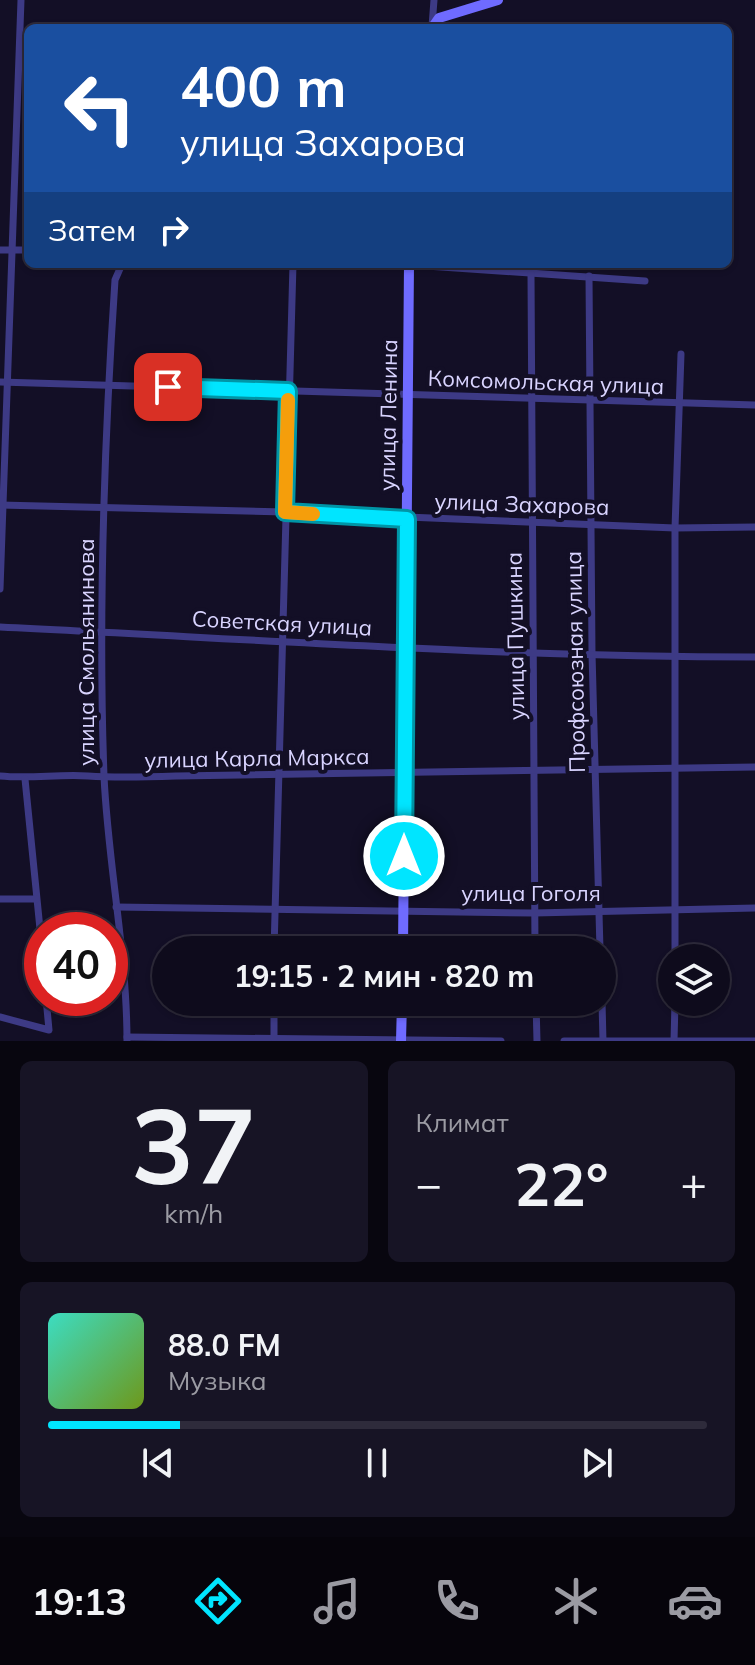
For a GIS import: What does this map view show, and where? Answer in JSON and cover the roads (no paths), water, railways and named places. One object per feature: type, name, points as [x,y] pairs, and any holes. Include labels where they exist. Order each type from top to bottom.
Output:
[{"type":"street","points":[[0,589],[4,382],[13,250],[21,0]]},
{"type":"street","points":[[432,24],[434,0]]},
{"type":"street","points":[[434,24],[439,18],[498,0]]},
{"type":"street","points":[[0,250],[24,250]]},
{"type":"street","name":"улица Смольянинова","points":[[120,268],[115,280],[108,385],[101,632],[104,779],[127,1039]]},
{"type":"street","points":[[274,936],[293,268]]},
{"type":"street","name":"улица Ленина","points":[[403,936],[409,268]]},
{"type":"street","points":[[450,268],[645,281]]},
{"type":"street","name":"улица Пушкина","points":[[531,274],[535,936]]},
{"type":"street","name":"Профсоюзная улица","points":[[589,276],[592,653],[600,936]]},
{"type":"street","points":[[675,944],[675,528],[681,354]]},
{"type":"street","name":"Комсомольская улица","points":[[4,382],[755,405]]},
{"type":"street","name":"улица Захарова","points":[[2,505],[285,512],[675,528],[755,527]]},
{"type":"street","name":"Советская улица","points":[[0,627],[405,647],[755,657]]},
{"type":"street","name":"улица Карла Маркса","points":[[0,776],[25,779],[88,776],[104,779],[755,767]]},
{"type":"street","points":[[25,779],[38,912]]},
{"type":"street","points":[[0,899],[36,899]]},
{"type":"street","name":"улица Гоголя","points":[[116,907],[534,913],[755,908]]},
{"type":"street","points":[[0,1017],[49,1030],[48,1016]]},
{"type":"street","points":[[274,1016],[274,1038]]},
{"type":"street","points":[[401,1041],[402,1016]]},
{"type":"street","points":[[536,1016],[537,1041]]},
{"type":"street","points":[[602,1016],[603,1041]]},
{"type":"street","points":[[674,1040],[675,1016]]},
{"type":"street","points":[[127,1039],[501,1041]]},
{"type":"street","points":[[564,1041],[755,1041]]}]
